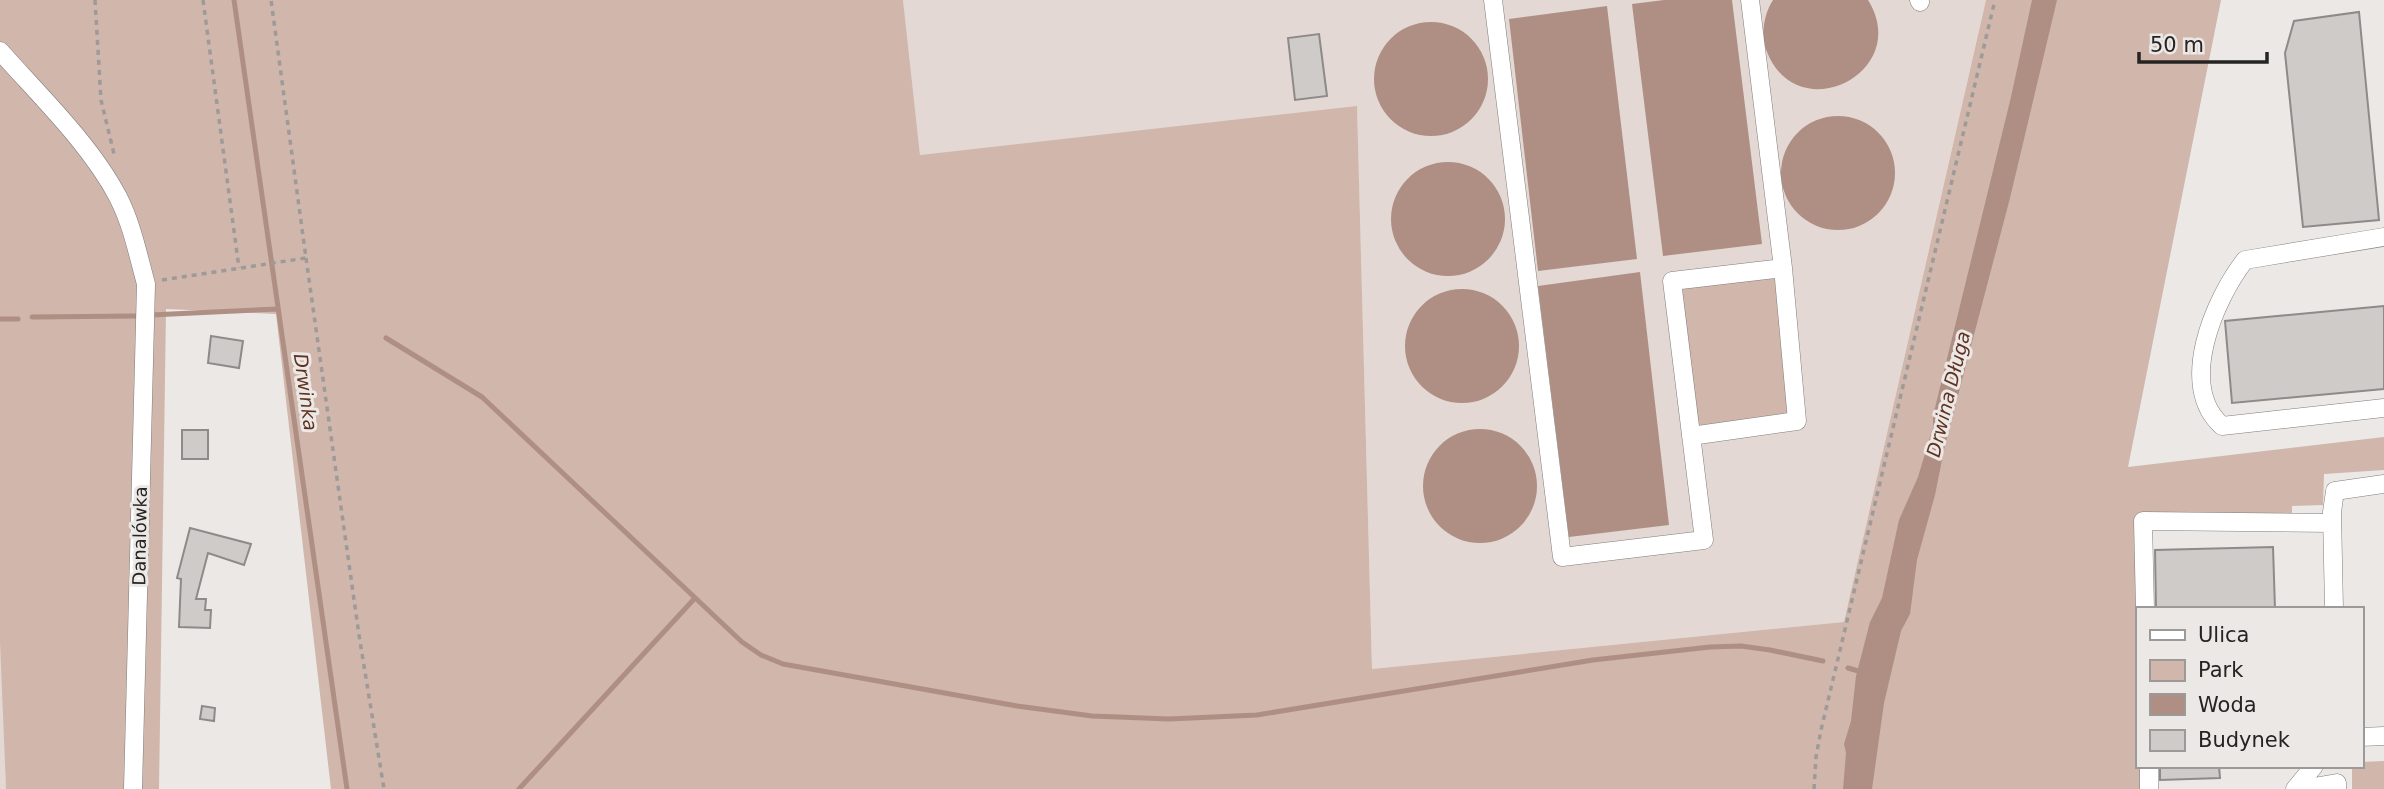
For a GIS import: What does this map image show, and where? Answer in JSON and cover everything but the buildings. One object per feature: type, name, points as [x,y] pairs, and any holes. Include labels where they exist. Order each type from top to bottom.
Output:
[{"type":"street","points":[[1493,0],[1562,557],[1704,540],[1672,281],[1783,268]]},
{"type":"street","points":[[1691,436],[1797,421],[1783,268],[1750,0]]},
{"type":"street","name":"Danalówka","points":[[0,51],[99,165],[119,198],[131,229],[146,284],[132,789]]},
{"type":"street","points":[[2384,237],[2245,260],[2232,277],[2201,356],[2203,393],[2211,416],[2222,426],[2384,408]]},
{"type":"street","points":[[2334,607],[2332,523],[2335,491],[2384,484]]},
{"type":"street","points":[[2145,607],[2143,521],[2332,523]]},
{"type":"street","points":[[2363,737],[2384,736]]},
{"type":"street","points":[[2149,768],[2149,789]]},
{"type":"street","points":[[2295,789],[2312,768]]},
{"type":"street","points":[[2302,789],[2337,783],[2337,789]]},
{"type":"path","points":[[95,0],[101,100],[116,161]]},
{"type":"path","points":[[202,0],[239,268]]},
{"type":"path","points":[[271,0],[359,635],[384,789]]},
{"type":"path","points":[[1814,789],[1821,730],[1995,0]]},
{"type":"path","points":[[146,284],[306,258]]},
{"type":"shaded area","points":[[903,0],[1986,0],[1844,622],[1372,669],[1357,107],[920,155]]},
{"type":"shaded area","points":[[1,641],[6,789],[0,789]]},
{"type":"green space","points":[[0,0],[903,0],[920,155],[1357,106],[1372,669],[1844,622],[1986,0],[2221,0],[2128,467],[2384,437],[2384,470],[2324,474],[2323,505],[2292,506],[2292,514],[2136,519],[2136,768],[2141,768],[2141,789],[331,789],[276,314],[166,309],[159,789],[6,789],[0,641]]},
{"type":"green space","points":[[1781,273],[1788,413],[1783,417],[1700,427],[1696,424],[1681,292],[1685,288]]},
{"type":"green space","points":[[2384,761],[2384,789],[2352,789],[2352,768],[2363,768],[2363,762]]},
{"type":"water","points":[[1664,0],[1732,0],[1762,244],[1663,256],[1632,4]]},
{"type":"water","points":[[1773,0],[1868,0],[1878,26],[1876,49],[1864,69],[1846,82],[1824,89],[1802,87],[1782,75],[1767,52],[1763,32],[1765,18]]},
{"type":"water","name":"Drwina Długa","points":[[2032,0],[2057,0],[2010,198],[1917,560],[1910,614],[1901,631],[1884,703],[1872,789],[1843,789],[1846,753],[1844,744],[1851,721],[1856,676],[1870,622],[1882,598],[1899,520],[1918,477],[1933,427],[1933,416]]},
{"type":"water","points":[[1607,6],[1637,259],[1538,271],[1509,19]]},
{"type":"water","points":[[1431,22],[1453,26],[1472,38],[1484,57],[1488,79],[1484,101],[1472,120],[1453,132],[1431,136],[1409,132],[1390,120],[1378,101],[1374,79],[1378,57],[1390,38],[1409,26]]},
{"type":"water","points":[[1838,116],[1860,120],[1879,132],[1891,151],[1895,173],[1891,195],[1879,214],[1860,226],[1838,230],[1816,226],[1797,214],[1785,195],[1781,173],[1785,151],[1797,132],[1816,120]]},
{"type":"water","points":[[1448,162],[1470,166],[1489,178],[1501,197],[1505,219],[1501,241],[1489,260],[1470,272],[1448,276],[1426,272],[1407,260],[1395,241],[1391,219],[1395,197],[1407,178],[1426,166]]},
{"type":"water","points":[[1640,272],[1669,525],[1569,537],[1538,286]]},
{"type":"water","points":[[1462,289],[1484,293],[1503,305],[1515,324],[1519,346],[1515,368],[1503,387],[1484,399],[1462,403],[1440,399],[1421,387],[1409,368],[1405,346],[1409,324],[1421,305],[1440,293]]},
{"type":"water","points":[[1480,429],[1502,433],[1521,445],[1533,464],[1537,486],[1533,508],[1521,527],[1502,539],[1480,543],[1458,539],[1439,527],[1427,508],[1423,486],[1427,464],[1439,445],[1458,433]]},
{"type":"waterway","name":"Drwinka","points":[[234,0],[347,789]]},
{"type":"waterway","points":[[151,315],[277,309]]},
{"type":"waterway","points":[[32,317],[137,316]]},
{"type":"waterway","points":[[0,319],[18,319]]},
{"type":"waterway","points":[[386,338],[482,397],[742,642],[761,655],[783,664],[1017,706],[1092,716],[1169,719],[1257,715],[1593,660],[1710,647],[1741,646],[1823,661]]},
{"type":"waterway","points":[[519,789],[695,598]]},
{"type":"waterway","points":[[1848,668],[1862,672]]}]
